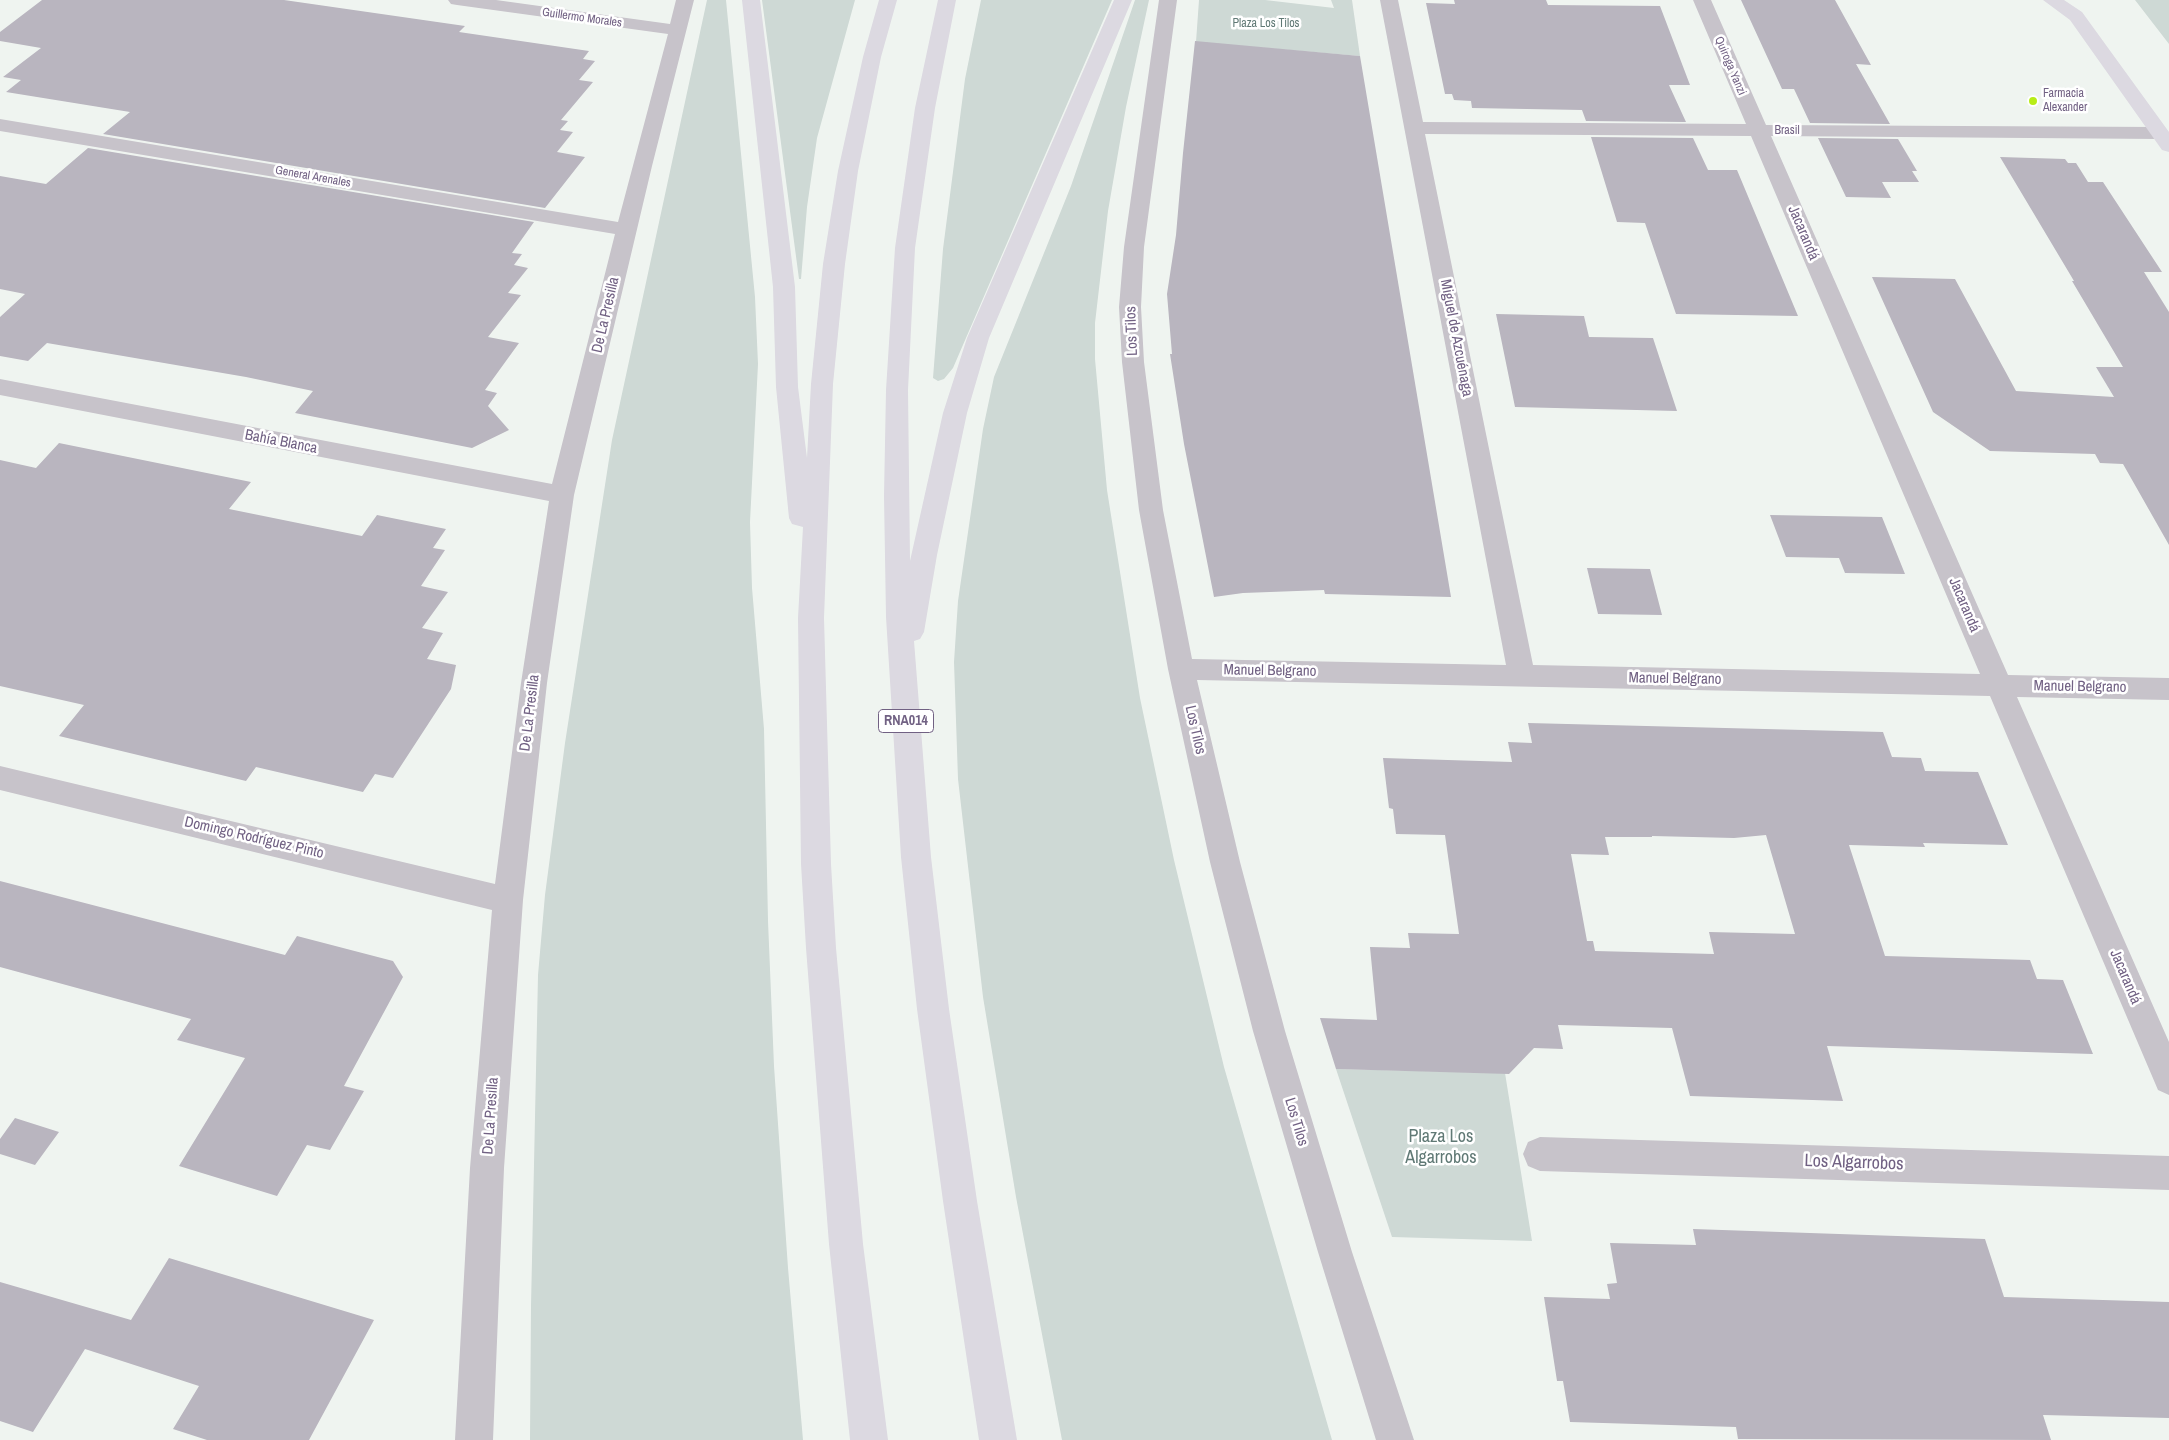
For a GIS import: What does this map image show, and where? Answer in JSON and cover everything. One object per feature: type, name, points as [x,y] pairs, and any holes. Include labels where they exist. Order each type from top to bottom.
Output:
[{"type":"main road","points":[[751,0],[784,287],[787,387],[811,618]]},
{"type":"main road","points":[[869,1440],[846,1244],[822,958],[816,864],[811,618],[818,442],[828,310],[848,171],[872,58],[888,0]]},
{"type":"main road","name":"RNA014","points":[[947,0],[932,71],[915,169],[905,248],[897,390],[898,617],[916,857],[933,1009],[960,1201],[998,1440]]},
{"type":"main road","points":[[903,680],[926,546],[955,413],[966,375],[978,338],[1123,0]]},
{"type":"main road","points":[[2052,0],[2076,8],[2164,139]]},
{"type":"street","name":"Guillermo Morales","points":[[457,0],[677,30]]},
{"type":"street","name":"De La Presilla","points":[[474,1440],[486,1178],[508,900],[534,683],[562,496],[626,230],[685,0]]},
{"type":"street","name":"Los Tilos","points":[[1168,0],[1134,247],[1130,307],[1133,362],[1150,510],[1181,669],[1225,862],[1269,1031],[1335,1252],[1395,1440]]},
{"type":"street","name":"Miguel de Azcuénaga","points":[[1388,0],[1522,676]]},
{"type":"street","name":"Quiroga Yanzi","points":[[1702,0],[1759,131]]},
{"type":"street","name":"General Arenales","points":[[0,125],[626,230]]},
{"type":"street","name":"Brasil","points":[[1414,128],[1759,131],[2164,139]]},
{"type":"street","name":"Jacarandá","points":[[1759,131],[2169,1079]]},
{"type":"street","name":"Bahía Blanca","points":[[0,387],[562,496]]},
{"type":"street","name":"Manuel Belgrano","points":[[1181,669],[2169,689]]},
{"type":"street","name":"Domingo Rodríguez Pinto","points":[[0,778],[508,900]]},
{"type":"street","name":"Los Algarrobos","points":[[1540,1154],[2169,1172]]},
{"type":"green space","points":[[707,0],[726,0],[755,297],[758,364],[750,522],[752,588],[764,729],[768,921],[774,1066],[788,1268],[803,1440],[530,1440],[538,975],[545,895],[565,743],[612,440]]},
{"type":"green space","points":[[762,0],[855,0],[817,138],[807,207],[801,279],[799,279]]},
{"type":"green space","points":[[981,0],[1112,0],[953,368],[944,379],[938,381],[933,378],[943,249],[965,79]]},
{"type":"green space","points":[[1135,0],[1149,0],[1126,107],[1108,211],[1095,323],[1095,359],[1107,490],[1140,698],[1174,860],[1224,1067],[1332,1440],[1062,1440],[1016,1197],[983,997],[958,779],[954,662],[958,601],[983,429],[994,377],[1071,186]]},
{"type":"green space","name":"Plaza Los Tilos","points":[[1199,0],[1265,0],[1334,8],[1331,0],[1352,0],[1360,56],[1196,42]]},
{"type":"green space","points":[[2135,0],[2169,0],[2169,44]]},
{"type":"green space","name":"Plaza Los Algarrobos","points":[[1336,1069],[1505,1073],[1532,1241],[1392,1237]]},
{"type":"building","points":[[42,0],[284,0],[465,26],[459,32],[589,51],[583,59],[595,61],[579,80],[593,82],[561,120],[568,121],[560,130],[573,132],[557,152],[585,157],[545,208],[103,134],[130,112],[6,92],[21,80],[3,77],[41,48],[0,41],[0,32]]},
{"type":"building","points":[[1454,0],[1546,0],[1548,5],[1660,6],[1690,85],[1669,85],[1686,122],[1586,121],[1582,110],[1472,108],[1471,101],[1454,100],[1452,94],[1445,94],[1426,3],[1455,4]]},
{"type":"building","points":[[1741,0],[1835,0],[1871,65],[1856,64],[1890,124],[1810,123],[1794,89],[1782,89]]},
{"type":"building","points":[[1195,41],[1360,56],[1451,597],[1325,594],[1324,590],[1243,593],[1214,597],[1184,444],[1170,354],[1172,354],[1167,294],[1176,235]]},
{"type":"building","points":[[1591,137],[1693,138],[1708,170],[1737,170],[1798,316],[1676,314],[1645,223],[1617,222]]},
{"type":"building","points":[[1818,138],[1898,139],[1917,171],[1912,171],[1919,182],[1882,182],[1891,198],[1846,197]]},
{"type":"building","points":[[88,148],[534,222],[512,253],[522,254],[514,265],[528,268],[508,293],[521,295],[488,337],[519,343],[485,390],[497,393],[488,406],[509,430],[472,448],[295,413],[313,391],[246,377],[47,343],[28,361],[0,356],[0,317],[25,294],[0,289],[0,176],[46,184]]},
{"type":"building","points":[[2000,157],[2065,159],[2068,163],[2076,163],[2088,182],[2103,182],[2162,272],[2144,272],[2169,312],[2169,545],[2123,464],[2100,463],[2095,454],[1990,451],[1933,412],[1872,277],[1955,279],[2016,391],[2114,397],[2096,367],[2123,367]]},
{"type":"building","points":[[1496,314],[1584,316],[1589,337],[1653,338],[1677,411],[1515,407]]},
{"type":"building","points":[[59,443],[251,482],[229,509],[362,536],[377,515],[446,529],[433,548],[445,550],[421,586],[448,592],[422,628],[443,633],[427,659],[456,665],[451,689],[393,778],[375,774],[363,792],[256,767],[246,781],[59,736],[84,705],[0,686],[0,460],[36,468]]},
{"type":"building","points":[[1770,515],[1882,517],[1905,574],[1845,573],[1839,558],[1786,557]]},
{"type":"building","points":[[1587,568],[1650,569],[1662,615],[1598,614]]},
{"type":"building","points":[[1528,723],[1883,732],[1892,757],[1921,758],[1925,771],[1978,772],[2008,845],[1923,843],[1925,847],[1849,845],[1885,956],[2030,960],[2037,979],[2063,980],[2093,1054],[1827,1046],[1843,1101],[1690,1096],[1672,1028],[1558,1025],[1563,1049],[1534,1048],[1509,1074],[1336,1069],[1320,1018],[1377,1020],[1370,947],[1410,948],[1408,933],[1459,934],[1445,835],[1396,834],[1393,809],[1389,808],[1383,758],[1512,762],[1508,742],[1532,743]],"holes":[[[1766,835],[1795,934],[1709,932],[1714,954],[1595,951],[1593,941],[1587,941],[1571,854],[1609,855],[1605,837],[1734,838]]]},
{"type":"building","points":[[0,881],[285,955],[297,936],[393,961],[403,977],[344,1086],[364,1091],[330,1150],[307,1145],[277,1196],[179,1166],[245,1058],[177,1040],[191,1019],[0,967]]},
{"type":"building","points":[[15,1118],[59,1132],[35,1165],[0,1154],[0,1139]]},
{"type":"building","points":[[1693,1229],[1985,1239],[2004,1297],[2169,1302],[2169,1418],[2043,1415],[2051,1440],[1738,1439],[1736,1427],[1570,1422],[1563,1381],[1557,1381],[1544,1297],[1610,1299],[1607,1284],[1617,1283],[1610,1243],[1696,1245]]},
{"type":"building","points":[[169,1258],[374,1320],[309,1440],[207,1440],[173,1429],[199,1386],[85,1349],[33,1432],[0,1421],[0,1282],[131,1320]]},
{"type":"place","name":"Farmacia Alexander","points":[[2033,101]]}]
